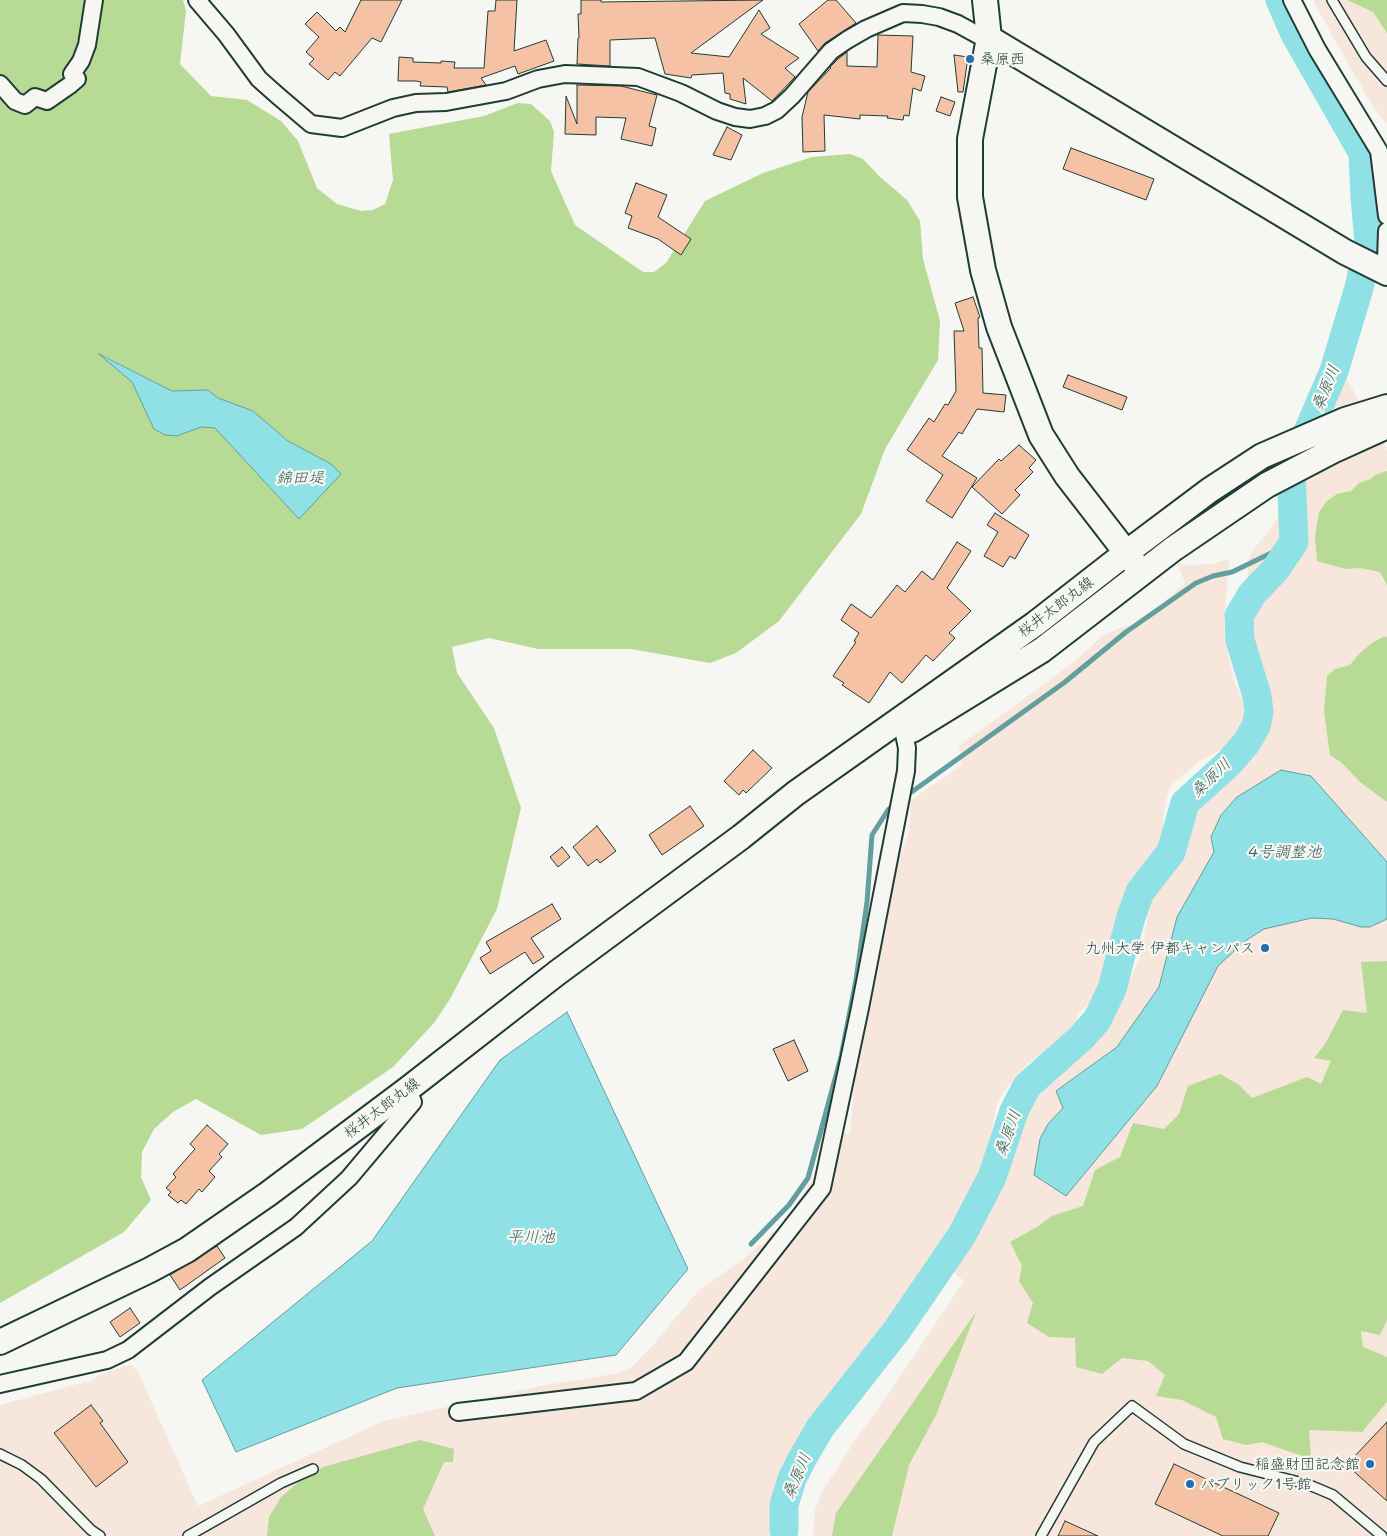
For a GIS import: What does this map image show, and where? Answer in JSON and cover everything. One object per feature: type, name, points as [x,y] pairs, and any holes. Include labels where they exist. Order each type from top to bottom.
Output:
[{"type":"main road","points":[[985,0],[988,38],[970,139],[970,197],[983,270],[999,327],[1041,435],[1067,476],[1142,572]]},
{"type":"main road","points":[[988,38],[1350,255],[1381,270]]},
{"type":"main road","name":"桜井太郎丸線","points":[[903,727],[1126,552],[1210,490],[1262,456],[1345,420],[1387,406]]},
{"type":"main road","name":"桜井太郎丸線","points":[[0,1342],[150,1270],[187,1250],[268,1194],[408,1089],[557,974],[741,837],[796,793],[903,727],[1042,650],[1172,549],[1267,485],[1332,451],[1387,426]]},
{"type":"street","points":[[0,84],[15,101],[25,105],[35,97],[47,101],[77,79],[72,74],[87,45],[94,0]]},
{"type":"street","points":[[197,0],[260,79],[277,95],[311,124],[342,128],[393,108],[416,103],[446,102],[506,91],[538,79],[565,74],[638,77],[717,111],[735,117],[750,119],[765,116],[776,110],[792,96],[832,51],[847,40],[866,28],[903,13],[938,17],[988,38]]},
{"type":"street","points":[[1292,0],[1317,49],[1379,150],[1387,216]]},
{"type":"street","points":[[1381,270],[1386,260],[1387,231]]},
{"type":"street","points":[[458,1412],[636,1392],[686,1362],[822,1188],[860,1008],[906,771],[907,748],[903,727]]},
{"type":"street","points":[[0,1384],[107,1360],[128,1350],[210,1286],[296,1227],[349,1178],[413,1102],[408,1089]]},
{"type":"lane","points":[[1332,0],[1366,57],[1387,81]]},
{"type":"lane","points":[[1041,1536],[1094,1442],[1132,1406],[1184,1444],[1240,1467],[1307,1484],[1333,1495],[1382,1536]]},
{"type":"lane","points":[[0,1454],[22,1465],[41,1479],[91,1530],[100,1536]]},
{"type":"lane","points":[[188,1536],[281,1483],[313,1469]]},
{"type":"shaded area","points":[[1313,0],[1387,0],[1387,124],[1375,109],[1348,64]]},
{"type":"shaded area","name":"九州大学 伊都キャンパス","points":[[1340,367],[1387,450],[1387,1536],[813,1536],[815,1510],[822,1492],[964,1281],[950,1269],[966,1242],[988,1193],[995,1172],[1004,1125],[1016,1096],[1045,1067],[1087,1036],[1121,996],[1140,958],[1148,915],[1154,895],[1162,877],[1176,864],[1184,849],[1187,833],[1187,812],[1191,800],[1201,790],[1236,767],[1248,756],[1263,732],[1268,718],[1267,702],[1259,689],[1250,666],[1244,619],[1249,560],[1251,553],[1306,483],[1322,450],[1326,438],[1334,385]]},
{"type":"shaded area","name":"九州大学 伊都キャンパス","points":[[1229,559],[1224,627],[1235,683],[1245,705],[1239,731],[1227,747],[1201,760],[1170,786],[1164,810],[1162,840],[1159,848],[1142,865],[1137,873],[1112,965],[1105,983],[1097,995],[1076,1016],[1082,1023],[1026,1065],[1006,1088],[997,1104],[984,1169],[976,1194],[936,1261],[924,1271],[923,1276],[869,1359],[834,1408],[837,1414],[792,1486],[782,1536],[0,1536],[0,1405],[93,1380],[96,1376],[122,1367],[131,1365],[138,1372],[198,1506],[384,1421],[540,1386],[620,1373],[632,1367],[698,1291],[745,1258],[759,1245],[763,1245],[772,1232],[777,1234],[817,1172],[833,1132],[850,1134],[856,1061],[867,1016],[874,967],[894,871],[909,832],[911,800],[962,765],[959,746],[1050,680],[1102,636],[1121,627],[1144,624],[1157,607],[1185,583],[1178,564],[1211,564]]},
{"type":"green space","points":[[0,0],[183,0],[186,11],[180,64],[211,96],[247,100],[281,121],[298,141],[317,188],[337,204],[361,211],[373,210],[385,204],[393,180],[389,134],[484,116],[518,103],[531,104],[550,121],[554,132],[551,171],[575,225],[643,272],[654,272],[666,263],[705,201],[763,173],[812,157],[850,154],[863,159],[879,176],[907,200],[920,221],[923,259],[940,321],[938,360],[885,449],[861,514],[779,621],[736,653],[710,663],[631,649],[538,649],[489,638],[452,647],[457,673],[494,728],[521,808],[497,909],[450,999],[434,1023],[393,1067],[302,1129],[261,1135],[196,1099],[173,1112],[154,1129],[142,1152],[141,1177],[151,1200],[124,1232],[0,1303]],"holes":[[[102,355],[172,391],[208,390],[218,398],[253,411],[288,441],[331,464],[299,519],[215,428],[201,427],[177,436],[154,429],[132,382]]]},
{"type":"green space","points":[[1347,0],[1387,0],[1387,33],[1373,12]]},
{"type":"green space","points":[[1387,471],[1387,585],[1380,572],[1360,568],[1345,569],[1317,561],[1315,537],[1319,512],[1327,501],[1337,494],[1351,491],[1359,483],[1371,479],[1375,475]]},
{"type":"green space","points":[[1387,637],[1387,802],[1360,782],[1342,763],[1330,755],[1324,711],[1327,676],[1335,669],[1350,665],[1372,643]]},
{"type":"green space","points":[[1387,961],[1387,1320],[1380,1335],[1361,1331],[1363,1347],[1387,1357],[1387,1402],[1362,1432],[1309,1430],[1311,1459],[1262,1442],[1246,1445],[1223,1439],[1216,1417],[1182,1400],[1156,1396],[1165,1375],[1148,1361],[1122,1358],[1102,1374],[1076,1367],[1075,1338],[1049,1337],[1027,1323],[1033,1303],[1019,1281],[1022,1266],[1010,1242],[1052,1216],[1083,1206],[1095,1170],[1120,1157],[1133,1123],[1164,1129],[1179,1114],[1188,1086],[1220,1074],[1238,1084],[1252,1098],[1307,1077],[1321,1084],[1331,1061],[1314,1058],[1325,1044],[1343,1010],[1367,1013],[1361,962]]},
{"type":"green space","points":[[976,1312],[936,1415],[909,1465],[892,1536],[832,1536],[836,1513]]},
{"type":"green space","points":[[420,1440],[454,1449],[453,1462],[444,1462],[423,1509],[435,1536],[267,1536],[269,1517],[281,1497],[300,1481],[323,1467]]},
{"type":"water","name":"錦田堤","points":[[99,354],[172,391],[208,390],[218,398],[253,411],[288,441],[331,464],[341,474],[299,519],[215,428],[201,427],[177,436],[165,435],[154,429],[132,382]]},
{"type":"water","name":"4号調整池","points":[[1281,770],[1311,776],[1387,862],[1387,919],[1370,927],[1361,927],[1333,919],[1312,918],[1264,929],[1245,941],[1218,966],[1157,1086],[1066,1196],[1034,1175],[1040,1139],[1048,1124],[1063,1108],[1056,1091],[1117,1047],[1159,987],[1177,917],[1214,852],[1211,837],[1221,815],[1237,797]]},
{"type":"water","name":"平川池","points":[[567,1012],[688,1269],[616,1355],[397,1388],[236,1452],[202,1380],[372,1241],[500,1060]]},
{"type":"building","points":[[361,0],[402,0],[381,42],[372,38],[340,76],[335,72],[328,80],[309,64],[314,59],[306,52],[319,37],[305,24],[317,12],[336,31],[340,27],[345,32]]},
{"type":"building","points":[[496,0],[517,0],[514,51],[546,40],[554,61],[518,74],[515,66],[481,78],[486,85],[448,92],[447,87],[420,86],[421,82],[398,81],[399,57],[413,58],[413,62],[455,62],[454,68],[484,68],[488,11],[495,11]]},
{"type":"building","points":[[581,0],[601,0],[601,2],[763,0],[691,53],[729,57],[759,10],[770,28],[761,34],[799,58],[785,68],[795,77],[772,101],[743,78],[746,104],[730,99],[730,94],[725,93],[723,73],[692,75],[691,78],[665,74],[655,38],[610,40],[610,66],[577,64],[578,14],[581,14]]},
{"type":"building","points":[[828,0],[836,0],[856,23],[825,43],[818,51],[799,24]]},
{"type":"building","points":[[878,35],[913,36],[911,72],[925,76],[921,91],[913,88],[909,116],[904,115],[903,120],[887,118],[888,116],[860,115],[860,119],[824,115],[825,151],[803,152],[802,117],[808,92],[830,67],[847,52],[847,66],[877,67]]},
{"type":"building","points":[[954,55],[968,57],[963,92],[958,92]]},
{"type":"building","points":[[577,85],[621,86],[657,95],[649,126],[656,128],[652,146],[621,139],[626,118],[596,117],[596,135],[565,134],[566,96],[577,124]]},
{"type":"building","points":[[941,97],[955,102],[950,116],[936,111]]},
{"type":"building","points":[[727,127],[742,135],[731,160],[713,155]]},
{"type":"building","points":[[1071,148],[1154,179],[1146,200],[1063,169]]},
{"type":"building","points":[[636,183],[667,195],[658,217],[691,239],[681,255],[658,239],[628,228],[632,216],[625,213]]},
{"type":"building","points":[[973,297],[980,317],[978,318],[979,348],[982,348],[983,393],[1006,395],[1004,412],[977,409],[962,434],[959,432],[942,456],[977,478],[952,518],[926,501],[943,475],[907,450],[929,418],[934,422],[945,404],[948,405],[956,391],[954,331],[964,331],[955,303]]},
{"type":"building","points":[[1068,375],[1127,397],[1122,410],[1063,387]]},
{"type":"building","points":[[1019,445],[1036,460],[1029,468],[1033,472],[1015,490],[1020,495],[1002,514],[972,487],[999,459],[1001,461]]},
{"type":"building","points":[[995,513],[1029,535],[1015,559],[1010,556],[1003,567],[984,556],[998,532],[987,525]]},
{"type":"building","points":[[957,542],[971,551],[947,588],[971,611],[949,633],[955,638],[933,661],[926,655],[902,683],[890,672],[869,703],[842,685],[844,683],[833,676],[856,642],[854,641],[859,633],[841,620],[851,604],[871,618],[897,585],[905,592],[922,571],[933,580]]},
{"type":"building","points":[[753,750],[772,768],[746,793],[743,790],[739,795],[724,781]]},
{"type":"building","points":[[690,806],[704,826],[662,855],[649,835]]},
{"type":"building","points":[[597,826],[616,851],[600,863],[597,859],[588,866],[573,847]]},
{"type":"building","points":[[562,847],[570,857],[558,867],[550,857]]},
{"type":"building","points":[[552,904],[561,919],[531,938],[544,957],[533,964],[525,952],[490,974],[480,958],[491,951],[486,942]]},
{"type":"building","points":[[794,1040],[808,1071],[788,1081],[773,1049]]},
{"type":"building","points":[[207,1125],[228,1144],[219,1154],[222,1157],[209,1171],[215,1177],[202,1192],[199,1189],[186,1204],[181,1200],[178,1203],[168,1195],[171,1192],[166,1188],[176,1177],[173,1174],[195,1149],[190,1144]]},
{"type":"building","points":[[217,1246],[225,1258],[180,1290],[170,1275]]},
{"type":"building","points":[[130,1308],[140,1323],[120,1337],[110,1322]]},
{"type":"building","points":[[91,1405],[103,1421],[100,1423],[128,1462],[96,1487],[54,1433]]},
{"type":"building","name":"稲盛財団記念館","points":[[1387,1422],[1387,1501],[1350,1468],[1356,1461],[1353,1458]]},
{"type":"building","name":"パブリック1号館","points":[[1174,1464],[1279,1513],[1268,1536],[1223,1536],[1155,1504]]},
{"type":"building","points":[[1065,1521],[1098,1536],[1058,1536]]},
{"type":"waterway","name":"桑原川","points":[[784,1530],[784,1505],[792,1479],[802,1459],[820,1428],[897,1330],[962,1235],[992,1177],[1014,1111],[1027,1086],[1081,1038],[1097,1020],[1112,989],[1131,917],[1140,892],[1171,852],[1185,803],[1229,763],[1247,742],[1256,726],[1259,712],[1257,696],[1240,640],[1239,616],[1252,594],[1275,570],[1294,542],[1291,471],[1334,371],[1359,288],[1369,242],[1363,153],[1295,34],[1280,0]]},
{"type":"waterway","points":[[906,796],[1065,682],[1126,632],[1196,583],[1213,576],[1232,572],[1294,542]]},
{"type":"waterway","points":[[751,1244],[789,1205],[808,1178],[841,1057],[856,980],[867,902],[872,835],[888,810],[895,804]]},
{"type":"place","name":"桑原西","points":[[970,59]]},
{"type":"place","name":"九州大学 伊都キャンパス","points":[[1265,948]]},
{"type":"place","name":"稲盛財団記念館","points":[[1370,1464]]},
{"type":"place","name":"パブリック1号館","points":[[1190,1484]]}]
